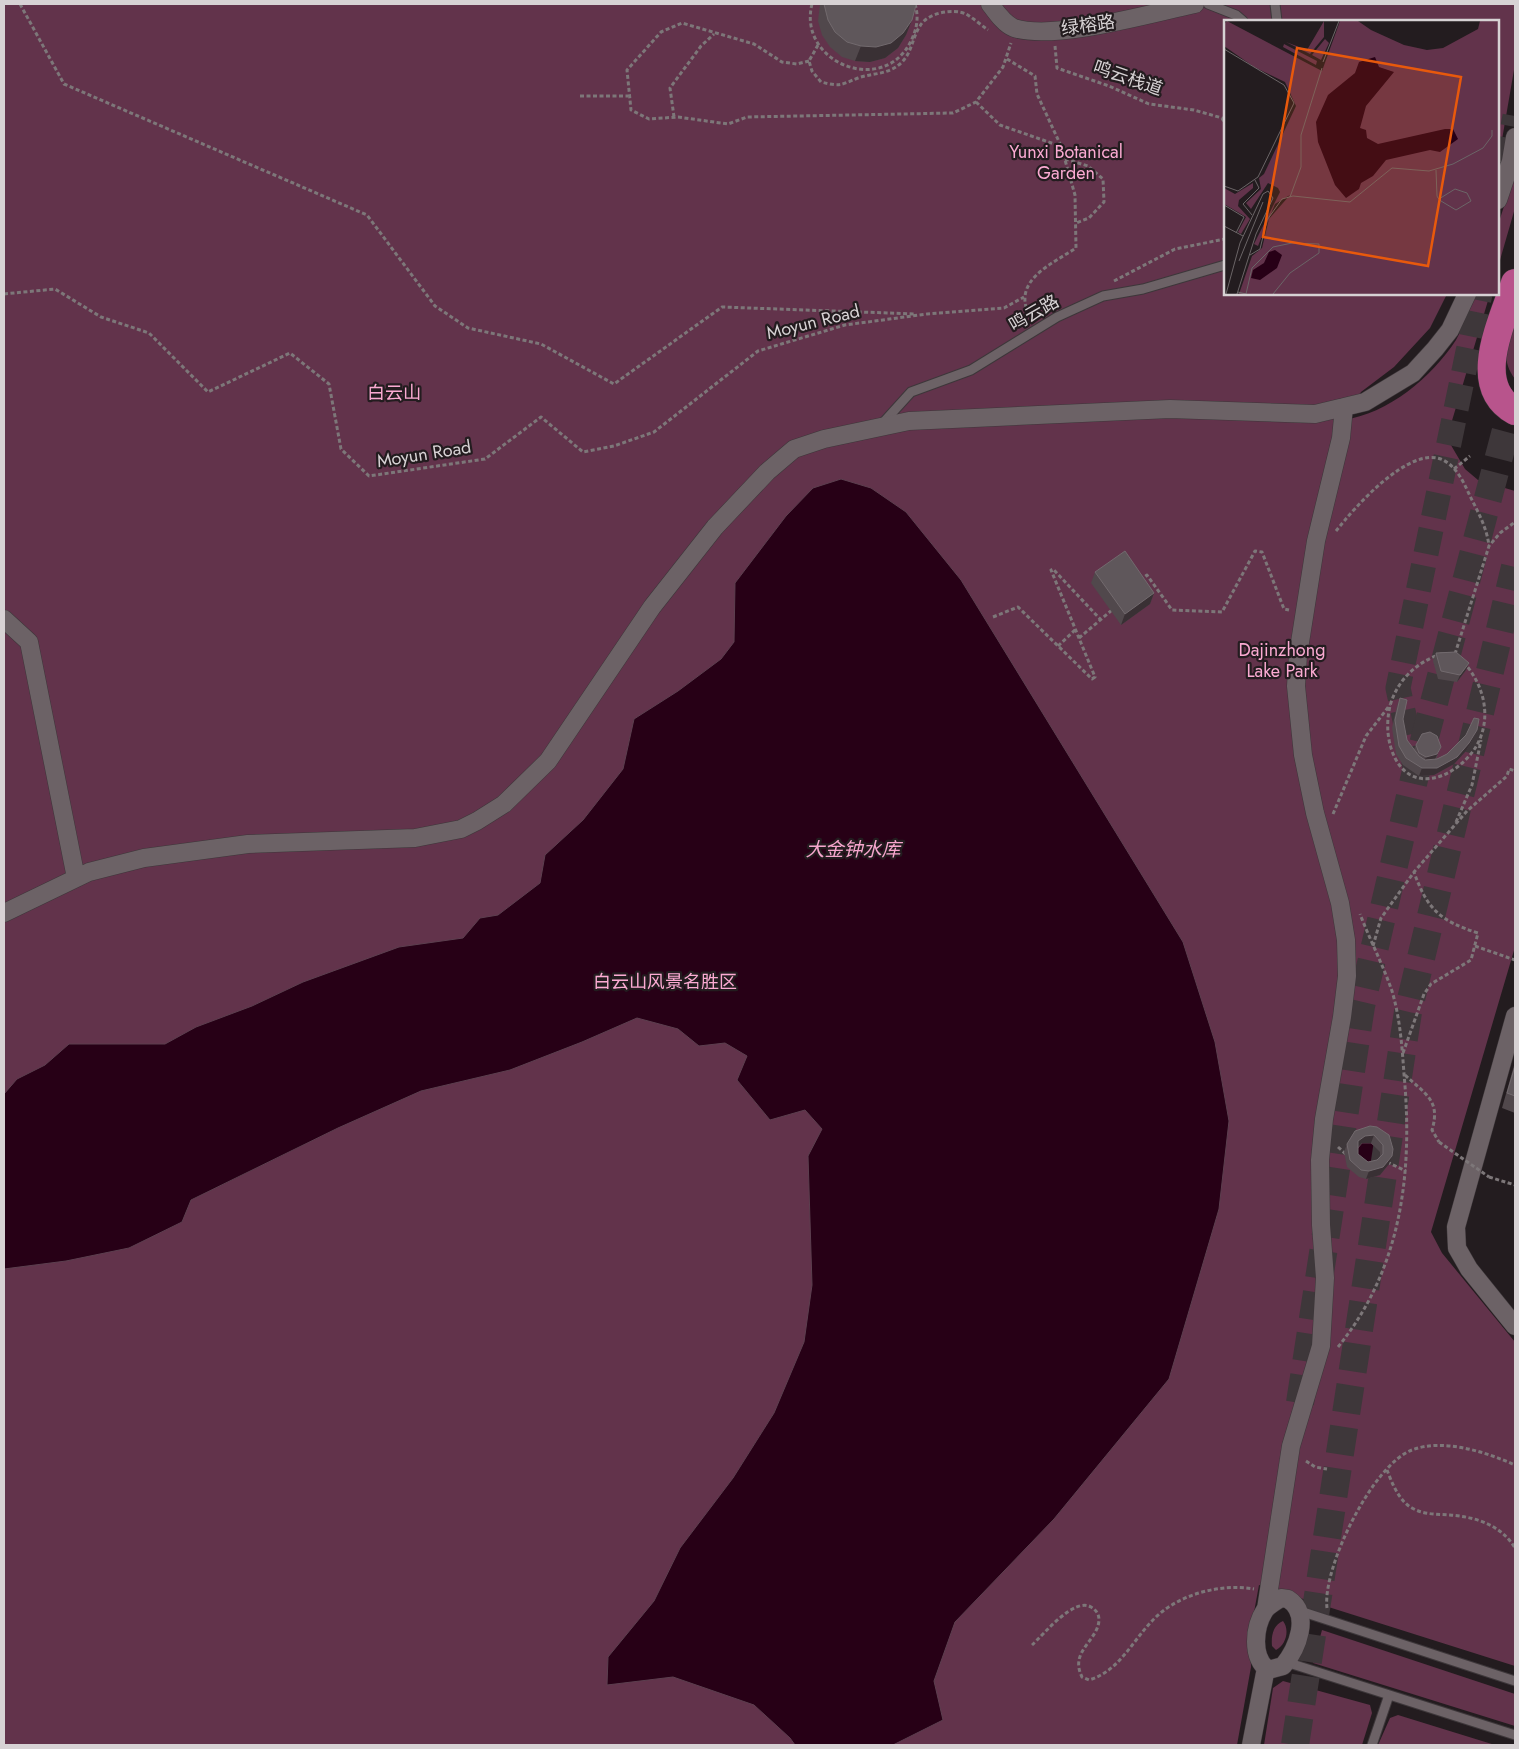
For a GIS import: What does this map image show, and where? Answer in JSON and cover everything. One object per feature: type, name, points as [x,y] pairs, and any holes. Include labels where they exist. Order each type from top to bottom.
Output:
[{"type":"highway","points":[[1515,283],[1491,363],[1491,380],[1494,390],[1505,405],[1515,411]]},
{"type":"street","points":[[990,4],[1009,24]]},
{"type":"street","name":"绿榕路","points":[[1009,24],[1036,32],[1123,21],[1195,4]]},
{"type":"street","points":[[1499,197],[1511,161],[1515,138]]},
{"type":"street","points":[[4,913],[89,872],[144,858],[248,844],[415,838],[461,829],[477,821],[504,804],[548,761],[652,607],[715,528],[767,472],[794,449],[824,439],[909,421],[1170,409],[1315,414],[1365,402],[1413,373],[1450,330],[1467,295]]},
{"type":"street","points":[[1267,1600],[1288,1598],[1294,1602],[1298,1610],[1300,1625],[1299,1641],[1286,1662],[1277,1669],[1266,1668],[1262,1665],[1256,1644],[1267,1600],[1291,1446],[1321,1346],[1325,1278],[1321,1225],[1320,1160],[1324,1119],[1342,1017],[1347,976],[1346,940],[1340,903],[1303,755],[1296,686],[1304,614],[1316,541],[1341,438],[1344,407]]},
{"type":"street","points":[[4,620],[29,642],[76,878]]},
{"type":"street","points":[[1515,1016],[1456,1227],[1457,1248],[1469,1269],[1515,1326]]},
{"type":"street","points":[[1251,1745],[1266,1668]]},
{"type":"lane","points":[[1208,4],[1236,15],[1242,20]]},
{"type":"lane","points":[[1275,4],[1277,20]]},
{"type":"lane","name":"鸣云路","points":[[879,428],[911,392],[972,370],[1057,316],[1103,296],[1143,289],[1224,264]]},
{"type":"lane","points":[[1298,1610],[1515,1681]]},
{"type":"lane","points":[[1286,1662],[1515,1735]]},
{"type":"lane","points":[[1372,1745],[1389,1695]]},
{"type":"path","points":[[20,4],[64,84],[367,215],[435,306],[468,328],[541,344],[614,384],[722,307],[926,314]]},
{"type":"path","points":[[812,4],[810,12],[811,29],[818,45],[829,58],[844,66],[861,70],[878,68],[895,60],[908,47],[916,31],[916,4]]},
{"type":"path","points":[[917,8],[921,4]]},
{"type":"path","points":[[809,61],[798,64],[782,62],[754,44],[714,34],[682,23],[661,32],[627,70],[628,96],[631,110],[649,119],[674,118],[728,124],[746,118],[954,113],[976,102],[1003,67],[1011,50],[1009,24],[989,31],[965,13],[946,12],[931,16],[920,25],[914,42],[900,64],[889,71],[875,76],[859,78],[844,86],[821,82],[812,72],[809,61],[818,45]]},
{"type":"path","name":"鸣云栈道","points":[[1053,30],[1057,68],[1110,86],[1149,104],[1194,110],[1222,118],[1224,122]]},
{"type":"path","points":[[674,118],[670,88],[701,46],[714,34]]},
{"type":"path","points":[[1007,59],[1035,76],[1037,94],[1061,146],[1076,195],[1076,248],[1030,279],[1024,297],[1029,315],[1038,318],[1057,316]]},
{"type":"path","points":[[580,96],[628,96]]},
{"type":"path","points":[[976,102],[1000,126],[1061,146]]},
{"type":"path","points":[[1064,158],[1088,166],[1103,179],[1104,202],[1089,218],[1076,223]]},
{"type":"path","points":[[1103,296],[1116,279],[1175,249],[1224,239]]},
{"type":"path","name":"Moyun Road","points":[[4,294],[55,289],[101,317],[149,334],[208,392],[290,354],[329,384],[341,449],[369,476],[485,458],[541,417],[583,452],[614,446],[654,432],[758,351],[845,325],[926,314],[1004,308],[1024,297]]},
{"type":"path","points":[[1454,469],[1470,456]]},
{"type":"path","points":[[1330,538],[1372,490],[1402,468],[1431,458],[1442,460],[1454,469],[1464,483],[1478,512],[1489,546]]},
{"type":"path","points":[[1455,654],[1489,546],[1500,533],[1515,522]]},
{"type":"path","points":[[1135,583],[1147,575],[1172,610],[1222,612],[1255,551],[1262,552],[1284,609],[1304,614]]},
{"type":"path","points":[[993,617],[1018,607],[1092,679],[1095,677],[1051,570],[1053,569],[1101,620]]},
{"type":"path","points":[[1079,638],[1117,604]]},
{"type":"path","points":[[1058,646],[1076,629]]},
{"type":"path","points":[[1332,817],[1366,736],[1390,705],[1404,679],[1420,662],[1441,654],[1455,654],[1476,677],[1481,689],[1484,712],[1472,785],[1455,825]]},
{"type":"path","points":[[1390,705],[1388,736],[1391,751],[1397,763],[1410,777],[1420,780],[1443,775],[1462,761],[1481,737]]},
{"type":"path","points":[[1373,946],[1381,918],[1414,872],[1467,811],[1503,780],[1509,769],[1515,771]]},
{"type":"path","points":[[1402,1056],[1424,994],[1431,984],[1471,960],[1478,933],[1450,923],[1439,915],[1428,904],[1414,872]]},
{"type":"path","points":[[1336,1350],[1367,1303],[1395,1236],[1403,1200],[1408,1139],[1404,1074],[1392,992],[1357,905]]},
{"type":"path","points":[[1474,946],[1515,960]]},
{"type":"path","points":[[1404,1074],[1429,1098],[1435,1108],[1436,1115],[1432,1130],[1439,1142],[1489,1177],[1515,1185]]},
{"type":"path","points":[[1349,1152],[1350,1164]]},
{"type":"path","points":[[1384,1160],[1406,1171]]},
{"type":"path","points":[[1327,1608],[1326,1596],[1329,1581],[1347,1530],[1366,1496],[1386,1470],[1400,1457],[1412,1449],[1446,1446],[1474,1451],[1515,1465]]},
{"type":"path","points":[[1302,1457],[1315,1467],[1327,1469]]},
{"type":"path","points":[[1386,1470],[1392,1483],[1412,1508],[1430,1514],[1472,1518],[1489,1523],[1505,1535],[1515,1548]]},
{"type":"path","points":[[1032,1645],[1072,1608],[1081,1605],[1089,1606],[1096,1611],[1099,1619],[1097,1627],[1082,1649],[1080,1657],[1080,1672],[1082,1677],[1089,1680],[1107,1673],[1115,1666],[1152,1622],[1175,1604],[1219,1589],[1246,1588],[1267,1600]]},
{"type":"green space","name":"白云山风景名胜区","points":[[4,4],[1515,4],[1515,64],[1499,157],[1499,20],[1224,20],[1224,295],[1446,295],[1430,328],[1394,367],[1361,392],[1343,420],[1360,416],[1392,402],[1422,380],[1456,340],[1475,295],[1490,295],[1451,424],[1445,435],[1465,469],[1478,480],[1515,491],[1515,947],[1431,1232],[1442,1253],[1515,1342],[1515,1666],[1259,1585],[1250,1634],[1251,1667],[1237,1745],[4,1745]]},
{"type":"green space","points":[[1515,172],[1515,208],[1499,264],[1499,222]]},
{"type":"green space","points":[[1515,317],[1515,379],[1507,364],[1506,349]]},
{"type":"green space","points":[[1283,1621],[1286,1637],[1282,1645],[1276,1650],[1272,1646],[1272,1635],[1277,1625]]},
{"type":"green space","points":[[1322,1630],[1515,1694],[1515,1726],[1313,1663]]},
{"type":"green space","points":[[1283,1681],[1370,1705],[1372,1713],[1362,1745],[1264,1745],[1273,1688]]},
{"type":"green space","points":[[1398,1715],[1495,1745],[1378,1745],[1390,1718]]},
{"type":"water","name":"大金钟水库","points":[[841,479],[871,488],[906,512],[961,580],[1183,942],[1215,1042],[1229,1121],[1219,1209],[1169,1379],[1054,1519],[955,1622],[934,1681],[943,1720],[893,1745],[795,1745],[790,1738],[754,1705],[673,1677],[607,1685],[608,1657],[654,1601],[680,1548],[733,1478],[774,1413],[804,1342],[812,1285],[808,1156],[822,1129],[805,1110],[770,1120],[737,1080],[747,1056],[725,1043],[699,1046],[678,1029],[637,1018],[510,1070],[421,1091],[338,1128],[191,1200],[182,1222],[129,1248],[66,1261],[4,1269],[4,1094],[17,1079],[45,1065],[69,1044],[165,1044],[196,1027],[252,1006],[303,982],[399,947],[463,938],[480,918],[498,915],[540,883],[545,855],[583,820],[623,769],[634,719],[678,691],[721,659],[734,642],[735,583],[786,516],[813,488]]},
{"type":"water","points":[[1362,1143],[1371,1143],[1380,1154],[1374,1168],[1354,1153]]},
{"type":"building","points":[[824,4],[916,5],[912,20],[903,33],[891,43],[876,47],[861,46],[847,42],[835,32],[828,20]]},
{"type":"building","points":[[1125,551],[1154,593],[1125,614],[1095,572]]},
{"type":"building","points":[[1456,652],[1469,663],[1460,675],[1441,671],[1436,653]]},
{"type":"building","points":[[1400,698],[1407,700],[1403,719],[1407,740],[1419,756],[1425,760],[1437,759],[1447,754],[1466,735],[1474,718],[1479,719],[1477,730],[1457,757],[1437,768],[1422,768],[1406,758],[1399,746],[1395,720]]},
{"type":"building","points":[[1430,732],[1437,736],[1441,747],[1437,754],[1426,757],[1419,753],[1416,745],[1422,734]]},
{"type":"building","points":[[1515,1066],[1515,1096],[1507,1093]]},
{"type":"building","points":[[1370,1126],[1377,1127],[1389,1135],[1393,1149],[1392,1156],[1383,1167],[1369,1171],[1361,1170],[1350,1160],[1347,1144],[1355,1131]],"holes":[[[1374,1135],[1383,1145],[1383,1154],[1377,1160],[1368,1162],[1358,1154],[1358,1141],[1365,1136]]]},
{"type":"tunnel","points":[[1506,163],[1515,116]]},
{"type":"tunnel","points":[[1416,771],[1398,688],[1480,295]]},
{"type":"tunnel","points":[[1300,1403],[1361,1006],[1416,771],[1515,396]]},
{"type":"tunnel","points":[[1295,1745],[1408,1012],[1515,567]]},
{"type":"park label","name":"Yunxi Botanical Garden","points":[[1066,162]]},
{"type":"park label","name":"白云山","points":[[394,393]]},
{"type":"park label","name":"Dajinzhong Lake Park","points":[[1282,660]]}]
